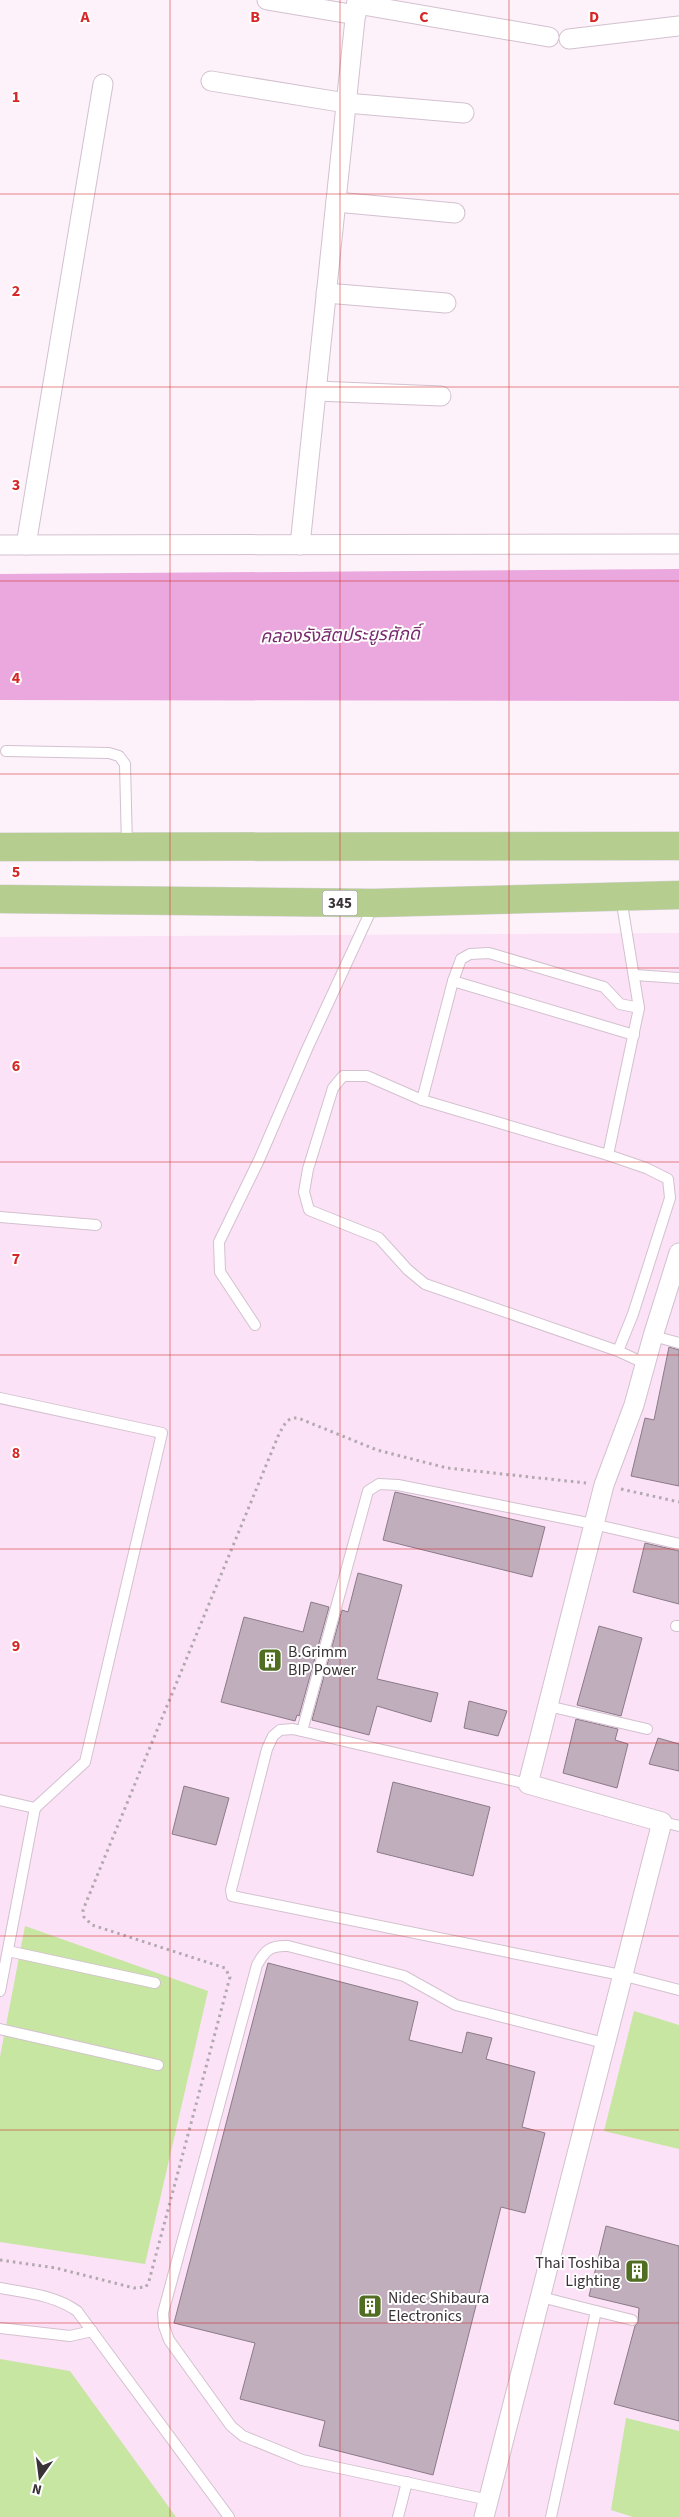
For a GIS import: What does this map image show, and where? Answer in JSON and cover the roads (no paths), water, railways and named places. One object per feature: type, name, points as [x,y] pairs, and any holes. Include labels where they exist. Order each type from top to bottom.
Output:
[{"type":"main road","points":[[0,847],[679,846]]},
{"type":"main road","name":"345","points":[[0,899],[374,903],[621,895],[679,895]]},
{"type":"street","points":[[267,0],[356,6],[549,37]]},
{"type":"street","points":[[300,544],[356,6]]},
{"type":"street","points":[[569,39],[679,26]]},
{"type":"street","points":[[211,81],[346,103],[464,113]]},
{"type":"street","points":[[26,545],[103,84]]},
{"type":"street","points":[[336,202],[455,213]]},
{"type":"street","points":[[326,293],[446,303]]},
{"type":"street","points":[[316,391],[441,396]]},
{"type":"street","points":[[0,545],[679,544]]},
{"type":"street","points":[[486,2508],[541,2297],[621,1975],[670,1824],[528,1784],[593,1524],[613,1456],[634,1405],[679,1253]]},
{"type":"lane","points":[[6,751],[109,754],[119,756],[125,764],[127,847]]},
{"type":"lane","points":[[608,1155],[639,1008],[621,895]]},
{"type":"lane","points":[[255,1325],[220,1272],[219,1242],[259,1160],[307,1049],[374,903]]},
{"type":"lane","points":[[422,1100],[460,958],[470,954],[490,953],[604,987],[620,1004],[639,1008]]},
{"type":"lane","points":[[635,974],[679,978]]},
{"type":"lane","points":[[453,981],[634,1035]]},
{"type":"lane","points":[[618,1351],[627,1330],[670,1198],[668,1179],[646,1168],[608,1155],[422,1100],[367,1076],[343,1076],[333,1088],[308,1169],[304,1192],[309,1210],[379,1238],[408,1270],[425,1284],[618,1351],[646,1364]]},
{"type":"lane","points":[[0,1217],[96,1225]]},
{"type":"lane","points":[[653,1336],[679,1342]]},
{"type":"lane","points":[[0,1398],[162,1433],[85,1762],[35,1808],[0,1991]]},
{"type":"lane","points":[[302,1731],[368,1491],[379,1484],[398,1485],[593,1524],[679,1544]]},
{"type":"lane","points":[[548,1706],[647,1729]]},
{"type":"lane","points":[[528,1784],[302,1731],[280,1730],[273,1736],[267,1749],[231,1890],[232,1896],[621,1975],[679,1990]]},
{"type":"lane","points":[[0,1800],[35,1808]]},
{"type":"lane","points":[[486,2508],[407,2482],[302,2460],[243,2436],[231,2426],[169,2340],[164,2326],[163,2313],[257,1965],[264,1952],[274,1946],[288,1946],[404,1976],[419,1982],[440,1999],[456,2006],[604,2043]]},
{"type":"lane","points":[[8,1951],[155,1983]]},
{"type":"lane","points":[[0,2029],[158,2065]]},
{"type":"lane","points":[[0,2288],[65,2302],[77,2311],[229,2517]]},
{"type":"lane","points":[[541,2297],[632,2320]]},
{"type":"lane","points":[[551,2517],[596,2312]]},
{"type":"lane","points":[[0,2328],[70,2336],[92,2331]]},
{"type":"lane","points":[[398,2517],[407,2482]]},
{"type":"water","name":"คลองรังสิตประยูรศักดิ์","points":[[679,569],[679,701],[0,700],[0,574]]},
{"type":"place","name":"B.Grimm BIP Power","points":[[270,1660]]},
{"type":"place","name":"Thai Toshiba Lighting","points":[[637,2271]]},
{"type":"place","name":"Nidec Shibaura Electronics","points":[[370,2306]]}]
